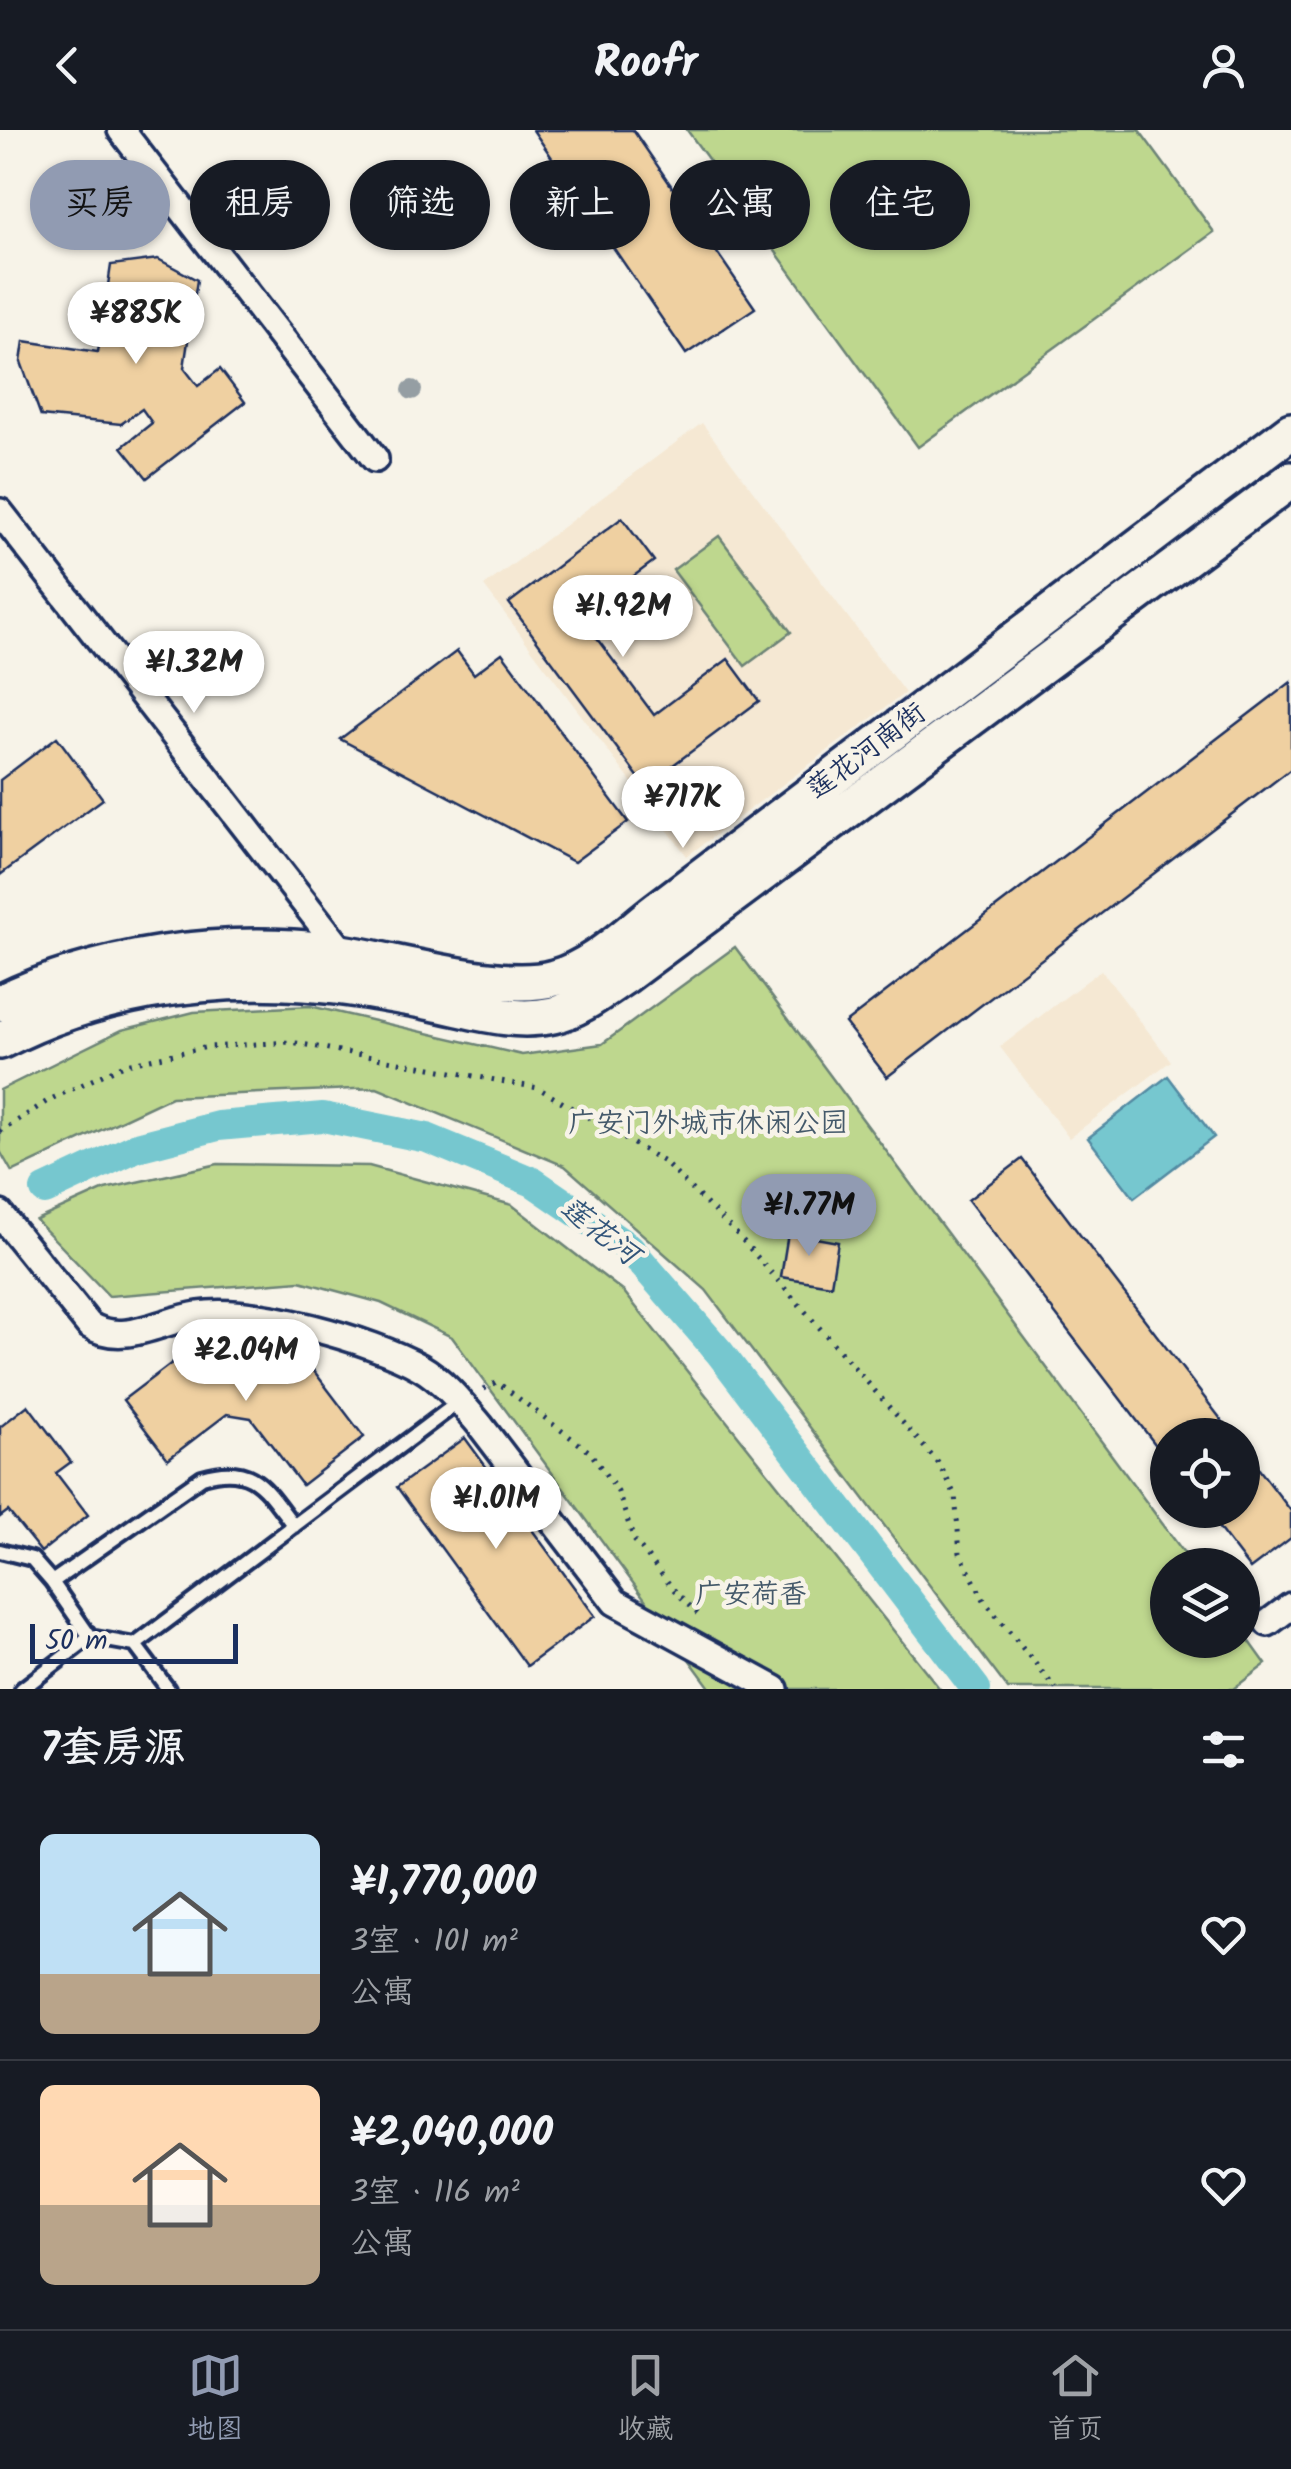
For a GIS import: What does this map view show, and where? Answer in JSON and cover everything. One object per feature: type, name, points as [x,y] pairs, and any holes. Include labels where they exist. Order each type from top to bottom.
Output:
[{"type":"street","points":[[121,130],[375,458]]},
{"type":"street","name":"莲花河南街","points":[[0,1003],[86,972],[167,954],[254,949],[345,955],[510,982],[554,978],[590,961],[1291,431]]},
{"type":"street","name":"莲花河南街","points":[[0,1040],[63,1012],[116,997],[247,981],[363,988],[521,1020],[555,1015],[578,1006],[626,975],[1291,480]]},
{"type":"street","points":[[0,512],[345,955]]},
{"type":"street","points":[[0,1214],[89,1325],[104,1335],[126,1334],[200,1314],[230,1313],[353,1338],[422,1367],[460,1401],[614,1602],[775,1689]]},
{"type":"street","points":[[1268,1624],[1291,1606]]},
{"type":"lane","points":[[135,1645],[460,1401]]},
{"type":"lane","points":[[52,1582],[202,1477],[220,1471],[240,1472],[258,1480],[294,1526]]},
{"type":"lane","points":[[0,1550],[32,1560],[90,1637],[135,1645],[168,1689]]},
{"type":"lane","points":[[22,1689],[90,1637]]},
{"type":"path","points":[[0,1132],[49,1100],[126,1064],[208,1047],[291,1042],[538,1088],[664,1162],[738,1235],[940,1465],[956,1494],[960,1553],[984,1602],[1056,1689]]},
{"type":"path","points":[[460,1401],[497,1382],[590,1452],[618,1492],[634,1540],[707,1623],[728,1663]]},
{"type":"shaded area","points":[[702,423],[905,693],[687,856],[484,586]]},
{"type":"shaded area","points":[[1101,970],[1171,1061],[1069,1138],[1000,1047]]},
{"type":"green space","points":[[687,130],[1139,130],[1214,232],[918,447],[774,250],[810,250],[810,160],[709,160]]},
{"type":"green space","points":[[719,536],[791,632],[745,666],[673,570]]},
{"type":"green space","name":"广安门外城市休闲公园","points":[[735,947],[1150,1507],[1150,1528],[1166,1528],[1180,1548],[1150,1548],[1150,1658],[1260,1656],[1266,1664],[1233,1689],[1008,1689],[706,1290],[565,1166],[377,1088],[171,1097],[12,1172],[0,1151],[0,1090],[122,1030],[194,1012],[310,1006],[522,1055],[602,1044]]},
{"type":"green space","name":"广安荷香","points":[[218,1164],[369,1166],[512,1205],[624,1292],[940,1689],[711,1689],[452,1337],[381,1303],[300,1281],[109,1296],[36,1220],[105,1189]]},
{"type":"water","points":[[1168,1076],[1214,1137],[1134,1198],[1088,1138]]},
{"type":"building","points":[[533,130],[633,130],[670,184],[670,250],[715,250],[755,308],[686,354],[615,250],[650,250],[650,160],[553,160]]},
{"type":"building","points":[[158,259],[197,280],[184,368],[198,386],[220,369],[245,402],[147,478],[122,447],[152,423],[142,409],[121,424],[41,416],[21,362],[24,341],[98,352],[111,265]]},
{"type":"building","points":[[622,518],[654,561],[580,616],[654,715],[728,659],[759,701],[645,786],[509,603]]},
{"type":"building","points":[[457,651],[474,674],[502,653],[628,822],[574,862],[340,739]]},
{"type":"building","points":[[1291,682],[1291,769],[887,1077],[845,1023]]},
{"type":"building","points":[[57,737],[103,799],[0,875],[0,780]]},
{"type":"building","points":[[1022,1159],[1220,1418],[1150,1418],[1150,1438],[968,1200]]},
{"type":"building","points":[[788,1233],[838,1242],[831,1285],[781,1277]]},
{"type":"building","points":[[202,1340],[304,1358],[364,1437],[302,1485],[251,1418],[227,1414],[168,1459],[123,1400]]},
{"type":"building","points":[[28,1405],[71,1462],[56,1473],[88,1515],[41,1552],[8,1511],[0,1517],[0,1427]]},
{"type":"building","points":[[465,1438],[595,1616],[527,1666],[397,1487]]},
{"type":"building","points":[[1260,1471],[1291,1511],[1291,1538],[1260,1561],[1260,1548],[1234,1548],[1219,1528],[1260,1528]]},
{"type":"waterway","name":"莲花河","points":[[45,1190],[137,1147],[218,1126],[323,1117],[427,1138],[533,1182],[629,1248],[720,1353],[976,1689]]}]
